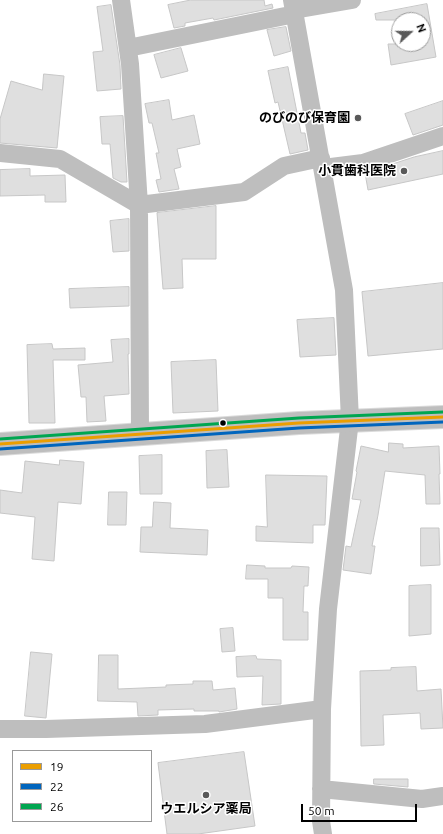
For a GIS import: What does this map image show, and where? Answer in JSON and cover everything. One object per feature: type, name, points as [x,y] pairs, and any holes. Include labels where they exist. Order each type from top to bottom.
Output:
[{"type":"highway","points":[[0,444],[350,420],[443,417]]},
{"type":"street","points":[[121,0],[130,64],[139,205],[140,435]]},
{"type":"street","points":[[128,48],[294,8],[352,0]]},
{"type":"street","points":[[294,8],[344,290],[350,420],[328,609],[322,709],[321,821],[323,834]]},
{"type":"street","points":[[0,153],[60,159],[139,205],[244,192],[284,166],[322,163],[363,163],[443,136]]},
{"type":"street","points":[[0,729],[206,724],[322,709]]},
{"type":"street","points":[[321,789],[422,799],[443,796]]},
{"type":"building","points":[[191,0],[264,0],[265,6],[272,4],[273,8],[214,20],[213,18],[185,23],[185,26],[174,28],[168,5]]},
{"type":"building","points":[[427,4],[428,12],[391,12],[391,20],[376,20],[375,14]]},
{"type":"building","points":[[111,5],[120,65],[121,89],[97,91],[93,52],[103,51],[97,7]]},
{"type":"building","points":[[286,27],[291,51],[274,56],[267,30]]},
{"type":"building","points":[[431,28],[436,57],[391,65],[388,44],[391,44],[391,52],[431,52]]},
{"type":"building","points":[[181,48],[188,71],[161,78],[154,55]]},
{"type":"building","points":[[288,67],[301,133],[305,133],[308,150],[290,154],[278,102],[275,103],[268,71]]},
{"type":"building","points":[[44,74],[64,76],[57,148],[0,143],[0,119],[11,81],[42,90]]},
{"type":"building","points":[[169,100],[172,120],[194,115],[200,144],[177,149],[181,167],[174,169],[179,189],[159,192],[156,180],[161,179],[156,153],[159,153],[152,123],[149,123],[145,104]]},
{"type":"building","points":[[443,101],[443,125],[413,135],[405,114]]},
{"type":"building","points":[[123,116],[127,182],[121,182],[113,178],[110,144],[102,144],[100,117]]},
{"type":"building","name":"小貫歯科医院","points":[[443,151],[443,174],[368,190],[365,173],[414,157]]},
{"type":"building","points":[[30,169],[30,176],[65,175],[66,202],[45,202],[45,195],[0,196],[0,170]]},
{"type":"building","points":[[216,206],[216,259],[182,259],[183,288],[163,289],[157,213]]},
{"type":"building","points":[[129,219],[129,251],[113,252],[110,221]]},
{"type":"building","points":[[443,283],[443,349],[368,356],[362,292]]},
{"type":"building","points":[[129,287],[129,306],[70,308],[69,289]]},
{"type":"building","points":[[334,318],[336,355],[300,357],[297,320]]},
{"type":"building","points":[[129,339],[129,394],[104,396],[106,421],[87,422],[86,397],[81,397],[78,365],[113,362],[111,340]]},
{"type":"building","points":[[52,344],[53,349],[85,348],[85,360],[53,360],[55,423],[29,423],[27,345]]},
{"type":"building","points":[[216,360],[218,411],[173,413],[171,362]]},
{"type":"building","points":[[389,443],[403,444],[403,448],[439,446],[440,504],[426,504],[425,475],[385,471],[372,546],[375,546],[371,574],[343,570],[346,546],[351,547],[361,500],[352,499],[361,446],[388,452]]},
{"type":"building","points":[[227,450],[229,487],[207,488],[206,451]]},
{"type":"building","points":[[162,455],[162,494],[140,494],[139,456]]},
{"type":"building","points":[[60,460],[84,462],[81,504],[58,502],[54,561],[32,559],[35,517],[0,513],[0,490],[22,493],[25,461],[59,465]]},
{"type":"building","points":[[266,475],[327,476],[325,525],[313,525],[313,543],[256,541],[256,526],[267,527]]},
{"type":"building","points":[[109,492],[127,492],[126,525],[108,525]]},
{"type":"building","points":[[154,502],[171,503],[170,528],[208,530],[207,555],[140,552],[141,527],[152,527]]},
{"type":"building","points":[[421,528],[439,528],[440,565],[421,566]]},
{"type":"building","points":[[247,565],[265,566],[265,568],[291,568],[292,566],[309,567],[308,586],[304,586],[303,612],[308,612],[308,640],[283,640],[283,598],[268,598],[268,579],[246,579]]},
{"type":"building","points":[[431,585],[431,634],[409,636],[409,586]]},
{"type":"building","points":[[233,628],[235,651],[222,652],[220,629]]},
{"type":"building","points":[[31,652],[52,654],[46,718],[25,716]]},
{"type":"building","points":[[99,655],[118,655],[118,689],[166,687],[166,685],[193,684],[193,681],[212,681],[213,690],[235,688],[237,709],[219,712],[194,711],[194,709],[158,710],[158,715],[138,716],[137,702],[98,701]]},
{"type":"building","points":[[256,656],[257,659],[281,660],[281,704],[262,705],[263,676],[237,677],[236,657]]},
{"type":"building","points":[[416,667],[417,691],[441,689],[443,728],[421,729],[420,713],[383,715],[384,745],[361,746],[360,671],[391,670],[391,668]]},
{"type":"building","name":"ウエルシア薬局","points":[[244,752],[255,826],[198,834],[167,834],[158,763]]},
{"type":"building","points":[[374,779],[408,779],[408,787],[374,784]]},
{"type":"transit line","name":"26","points":[[0,439],[299,418],[443,412]]},
{"type":"transit line","name":"19","points":[[0,444],[299,423],[443,417]]},
{"type":"transit line","name":"22","points":[[0,449],[299,428],[443,422]]},
{"type":"place","name":"のびのび保育園","points":[[358,118]]},
{"type":"place","name":"小貫歯科医院","points":[[404,171]]},
{"type":"place","name":"ウエルシア薬局","points":[[206,795]]}]
